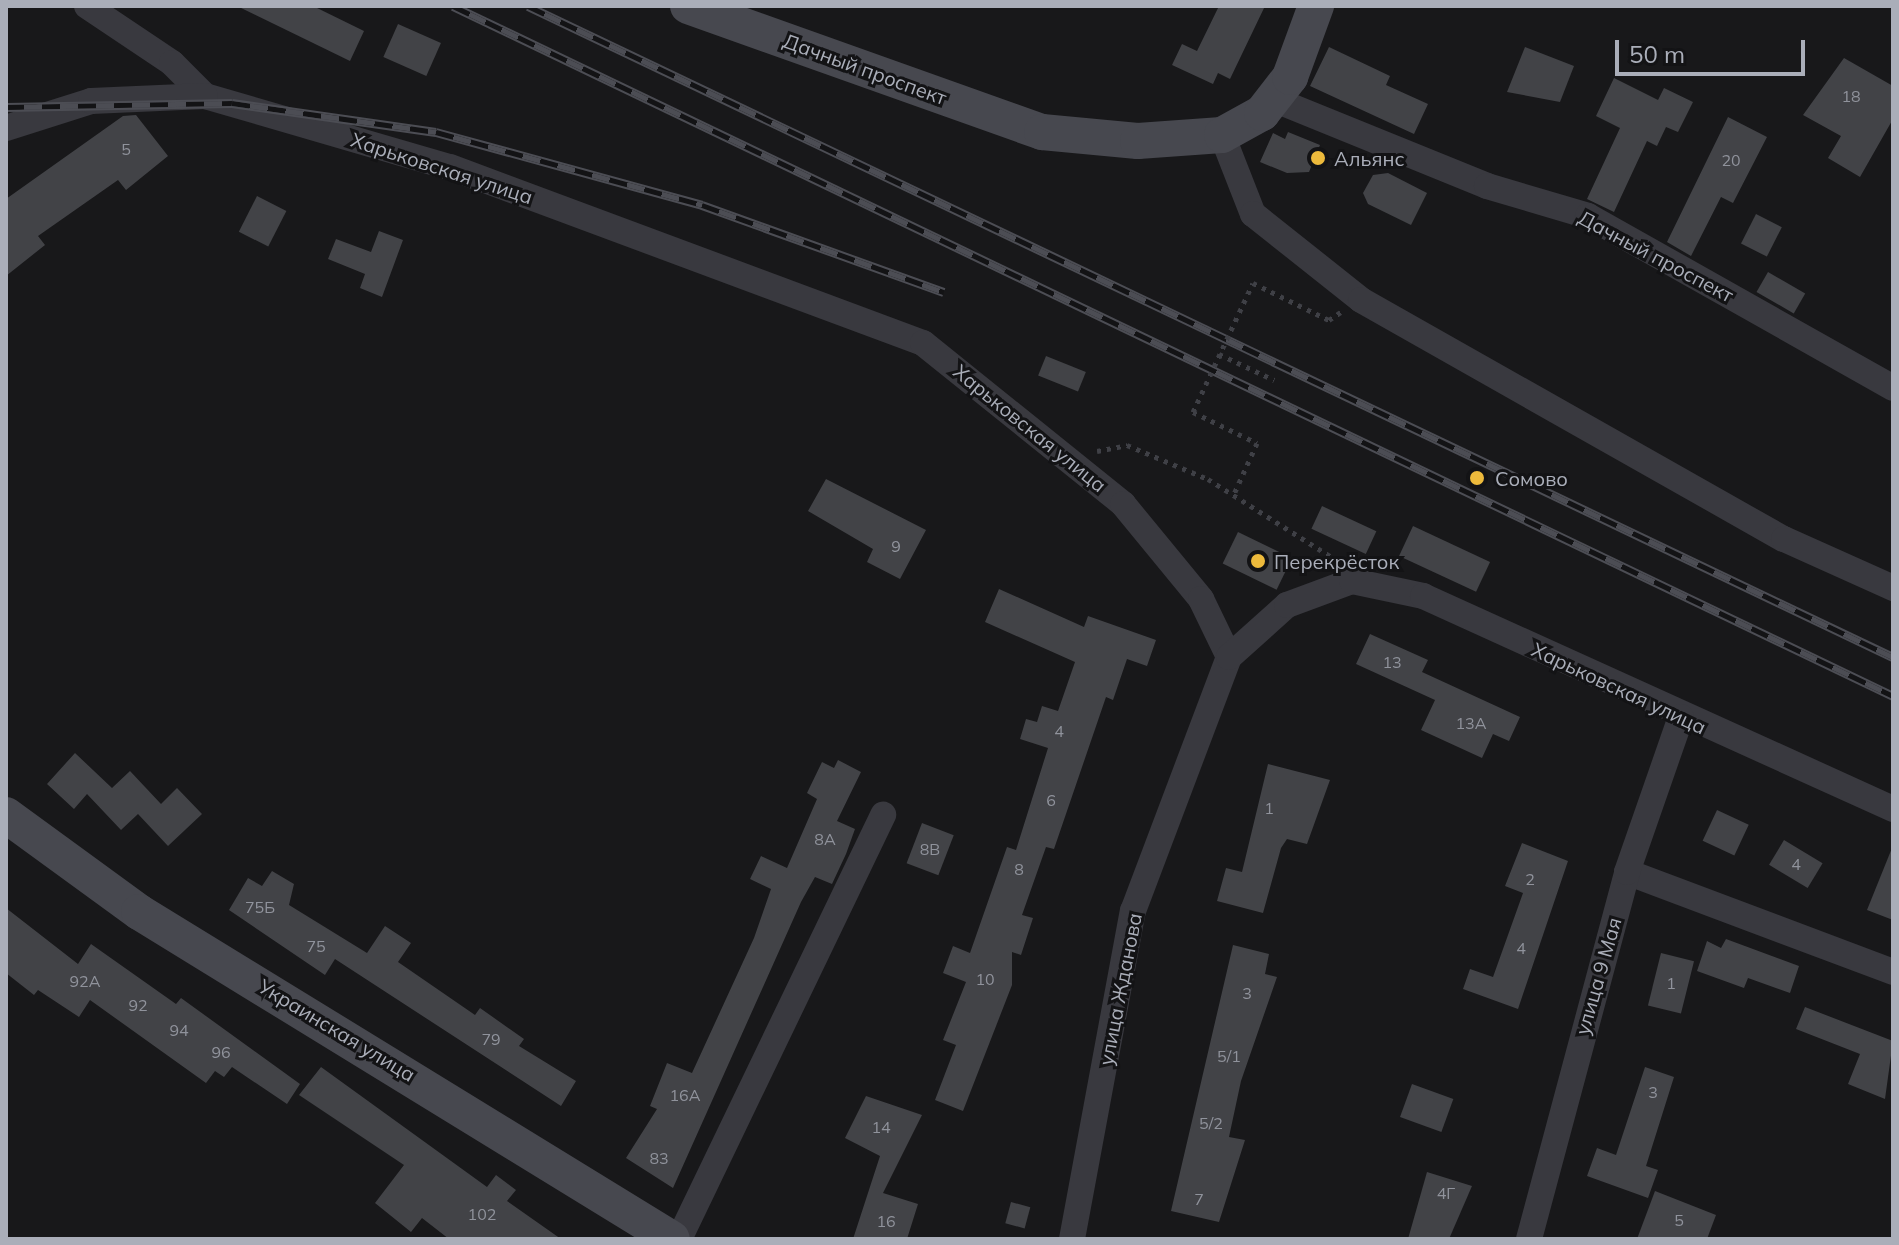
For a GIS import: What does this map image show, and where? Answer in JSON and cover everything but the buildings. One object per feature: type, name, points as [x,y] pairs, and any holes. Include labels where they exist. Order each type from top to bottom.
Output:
[{"type":"street","name":"Харьковская улица","points":[[87,6],[172,63],[205,96],[450,167],[923,343],[1123,504],[1201,599],[1229,657],[1287,605],[1352,581],[1423,596],[1681,717],[1893,809]]},
{"type":"street","name":"Дачный проспект","points":[[688,6],[1042,132],[1138,141],[1222,135]]},
{"type":"street","points":[[1316,6],[1290,77],[1273,99],[1222,135],[1253,214],[1361,300],[1784,539],[1893,588]]},
{"type":"street","points":[[6,128],[91,101],[205,96]]},
{"type":"street","name":"Дачный проспект","points":[[1273,99],[1487,186],[1588,216],[1893,388]]},
{"type":"street","name":"улица Жданова","points":[[1072,1239],[1133,911],[1229,657]]},
{"type":"street","name":"улица 9 Мая","points":[[1529,1239],[1627,872],[1681,717]]},
{"type":"street","name":"Украинская улица","points":[[6,815],[139,912],[672,1239]]},
{"type":"street","points":[[679,1239],[883,815]]},
{"type":"street","points":[[1627,872],[1893,972]]},
{"type":"path","points":[[1234,494],[1257,443],[1193,412],[1253,283],[1329,320]]},
{"type":"path","points":[[1219,354],[1274,380]]},
{"type":"path","points":[[1069,458],[1127,445],[1234,494],[1378,586]]},
{"type":"railway","points":[[453,6],[1893,696]]},
{"type":"railway","points":[[528,6],[1893,657]]},
{"type":"railway","points":[[6,107],[232,103],[436,132],[702,205],[944,292]]},
{"type":"place","name":"Альянс","points":[[1318,158]]},
{"type":"place","name":"Сомово","points":[[1477,478]]},
{"type":"place","name":"Перекрёсток","points":[[1258,561]]}]
